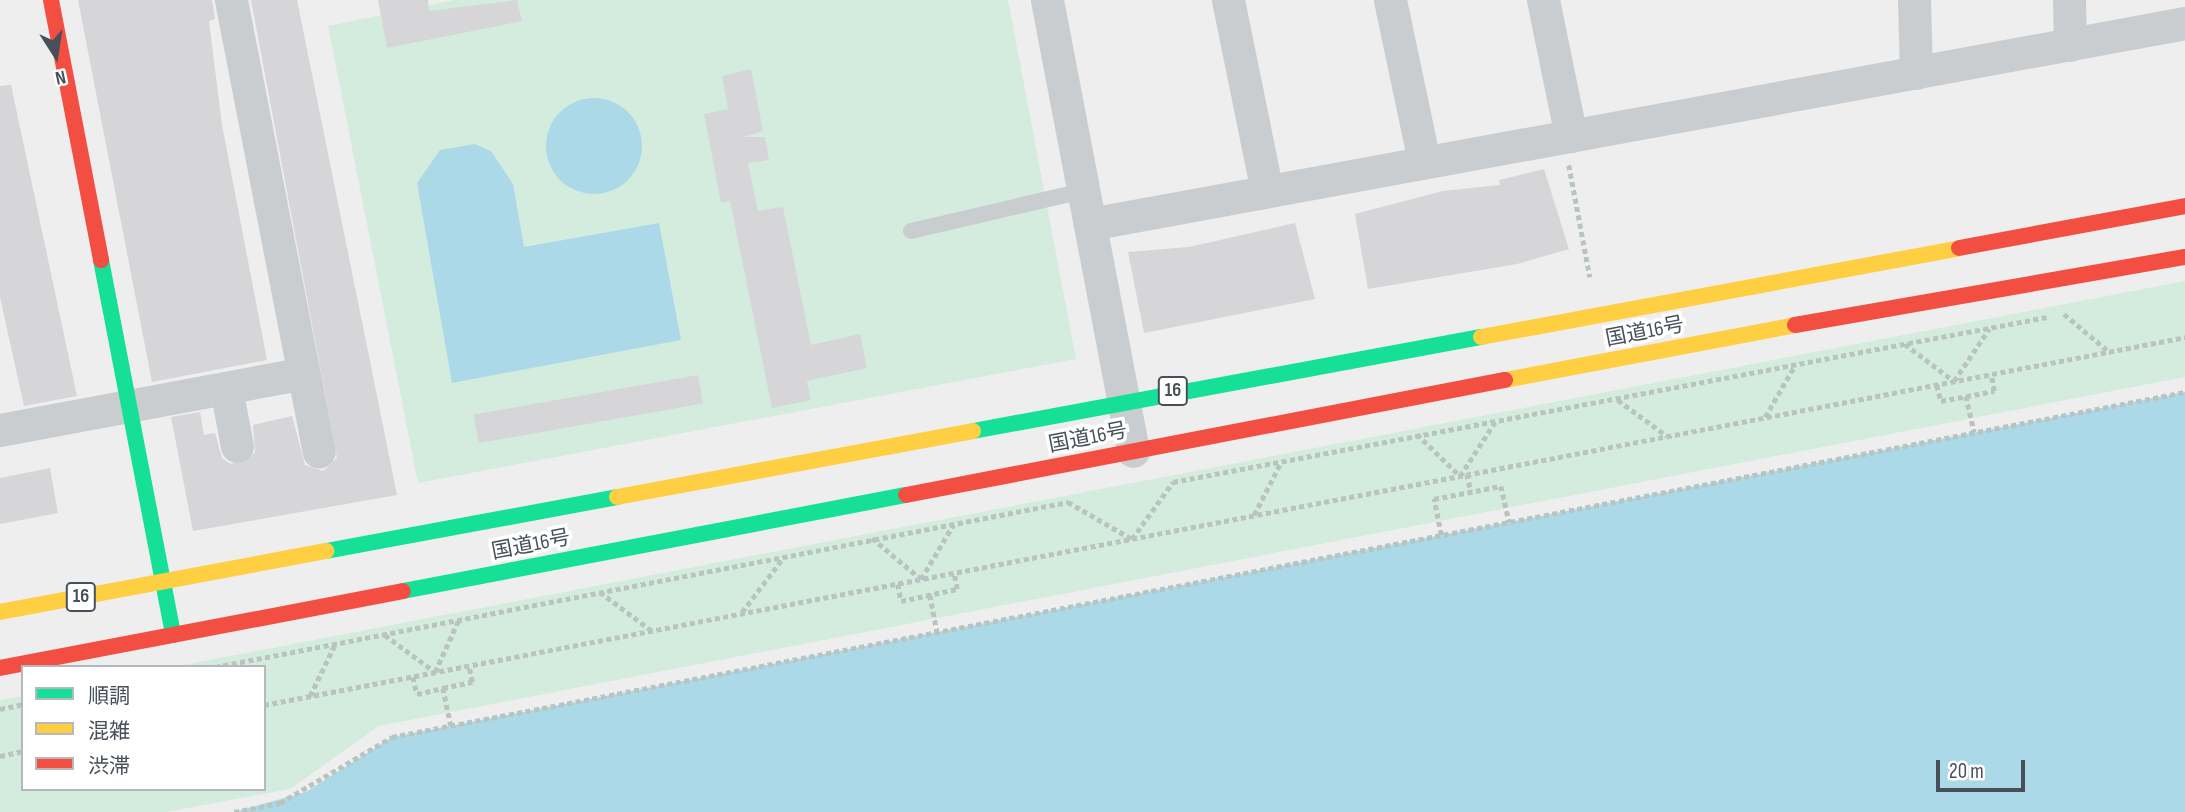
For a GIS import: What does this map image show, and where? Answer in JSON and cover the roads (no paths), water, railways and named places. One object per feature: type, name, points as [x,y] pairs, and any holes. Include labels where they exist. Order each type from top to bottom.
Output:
[{"type":"main road","points":[[51,0],[173,635]]},
{"type":"main road","name":"国道16号","points":[[0,612],[1123,401],[2185,206]]},
{"type":"main road","name":"国道16号","points":[[0,668],[1934,298],[2185,257]]},
{"type":"street","points":[[231,0],[319,452]]},
{"type":"street","points":[[1047,0],[1133,451]]},
{"type":"street","points":[[1228,0],[1267,191]]},
{"type":"street","points":[[1390,0],[1424,162]]},
{"type":"street","points":[[1543,0],[1567,136]]},
{"type":"street","points":[[1914,0],[1916,73]]},
{"type":"street","points":[[2069,0],[2070,44]]},
{"type":"street","points":[[1090,224],[2185,23]]},
{"type":"street","points":[[0,430],[304,373]]},
{"type":"street","points":[[226,388],[237,446]]},
{"type":"lane","points":[[911,231],[1083,191]]},
{"type":"water","points":[[594,98],[613,101],[628,112],[639,127],[642,146],[639,165],[628,180],[613,191],[594,194],[575,191],[560,180],[549,165],[546,146],[549,127],[560,112],[575,101]]},
{"type":"water","points":[[475,144],[491,151],[513,184],[524,247],[659,223],[681,340],[452,383],[417,183],[440,150]]},
{"type":"water","points":[[2185,392],[2185,812],[234,812],[306,792],[392,737]]}]
